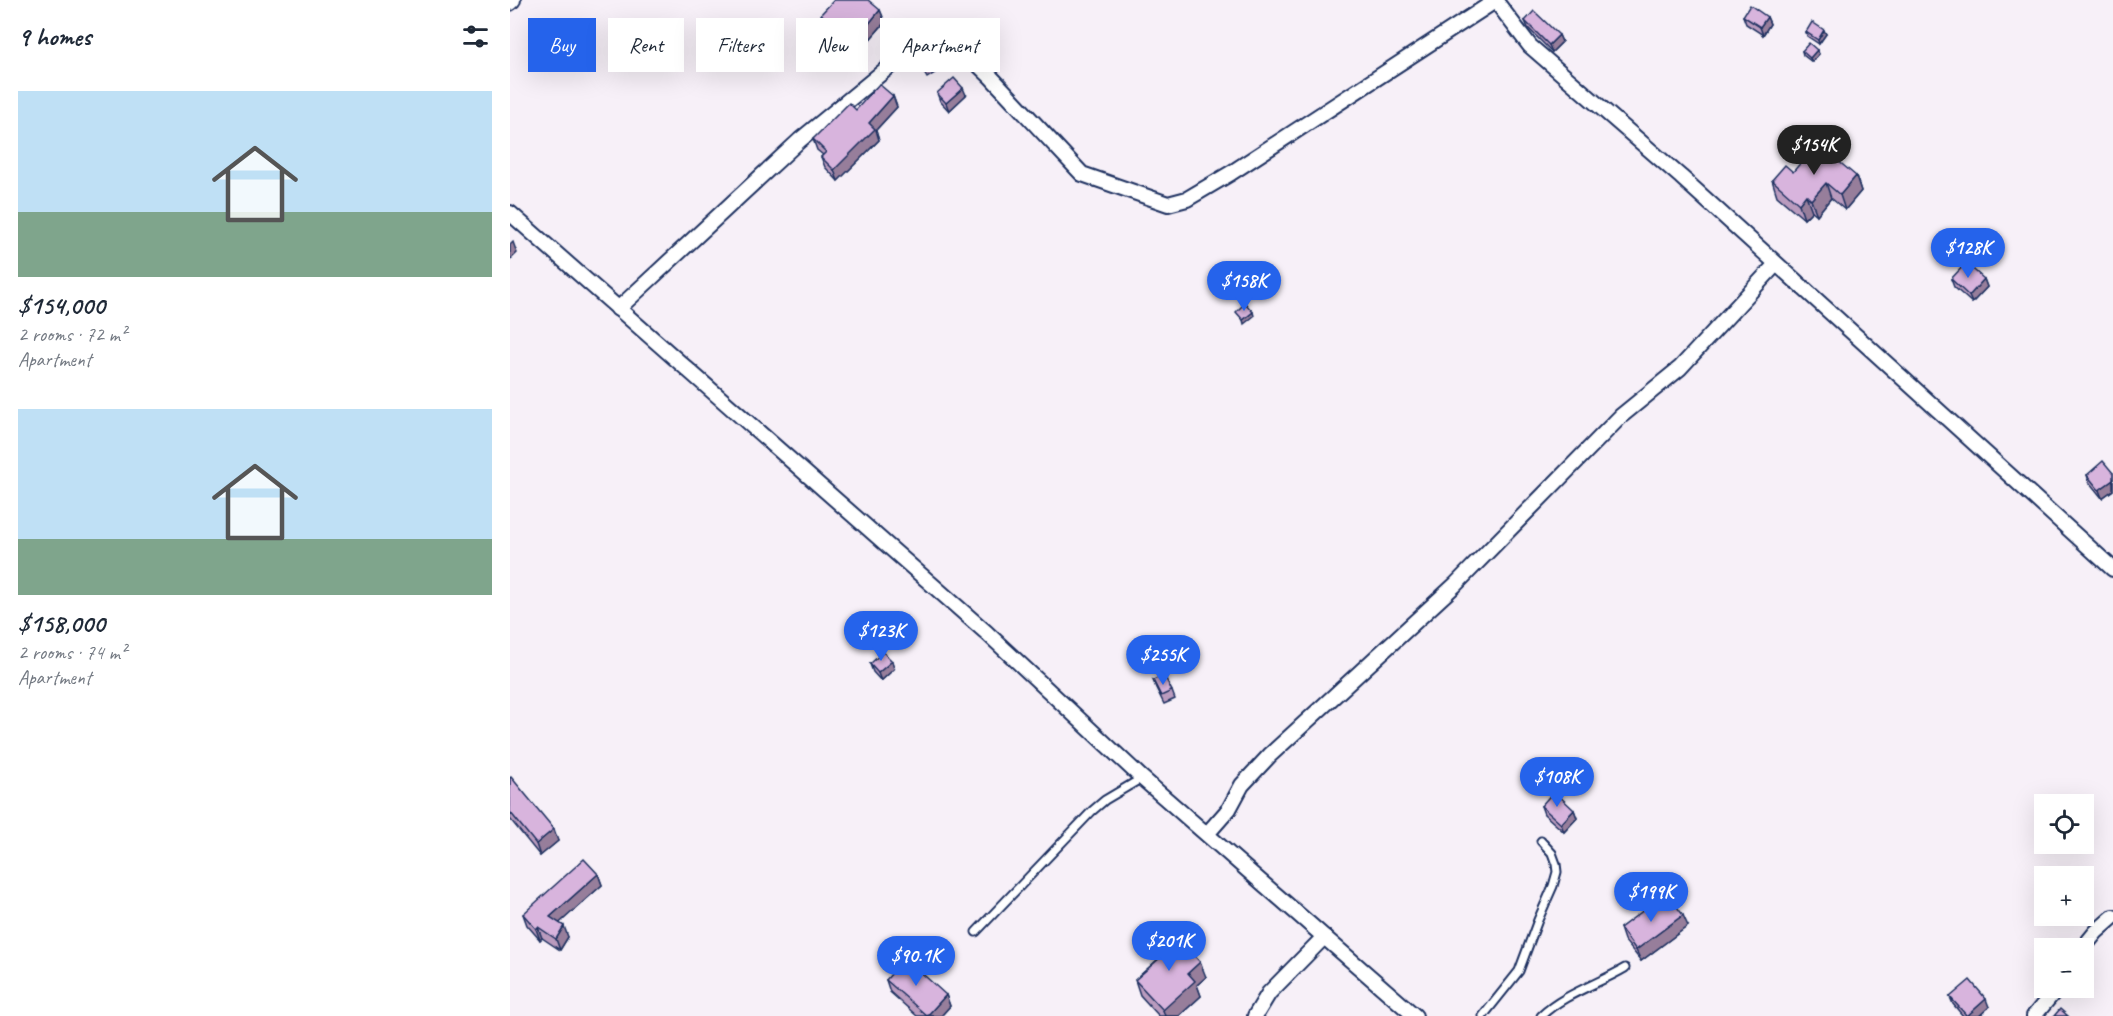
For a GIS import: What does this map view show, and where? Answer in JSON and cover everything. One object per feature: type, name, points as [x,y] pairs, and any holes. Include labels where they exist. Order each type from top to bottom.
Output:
[{"type":"street","points":[[510,3],[513,0]]},
{"type":"street","points":[[618,309],[800,140],[924,38],[937,33],[944,35],[960,47],[992,77],[1082,174],[1168,204],[1187,199],[1205,189],[1495,1],[1530,46],[1776,264],[2113,569]]},
{"type":"street","points":[[510,213],[987,633],[1142,778],[1415,1016]]},
{"type":"street","points":[[1207,834],[1229,809],[1242,785],[1270,755],[1351,678],[1397,640],[1455,585],[1621,416],[1680,368],[1776,264]]},
{"type":"street","points":[[2091,938],[2113,917]]},
{"type":"street","points":[[1255,1016],[1269,993],[1324,937]]},
{"type":"street","points":[[2034,1016],[2049,998]]},
{"type":"lane","points":[[976,932],[1082,820],[1105,800],[1142,778]]},
{"type":"lane","points":[[1483,1016],[1519,971],[1553,886],[1557,872],[1556,864],[1552,853],[1542,841]]},
{"type":"lane","points":[[1541,1016],[1564,999],[1602,982],[1625,968]]},
{"type":"building","points":[[834,0],[868,0],[880,10],[868,25],[868,18],[826,18],[821,14]]},
{"type":"building","points":[[1750,5],[1767,17],[1760,27],[1743,16]]},
{"type":"building","points":[[1534,11],[1559,35],[1549,45],[1525,21]]},
{"type":"building","points":[[1812,22],[1824,30],[1818,40],[1806,32]]},
{"type":"building","points":[[1809,43],[1817,50],[1810,58],[1802,51]]},
{"type":"building","points":[[954,78],[963,88],[946,103],[937,93]]},
{"type":"building","points":[[879,84],[893,96],[869,123],[875,129],[834,170],[821,157],[826,152],[813,139],[849,103],[856,110]]},
{"type":"building","points":[[1817,143],[1856,176],[1840,195],[1826,183],[1811,200],[1806,195],[1799,204],[1772,180],[1785,165],[1793,172]]},
{"type":"building","points":[[1966,263],[1984,279],[1969,296],[1951,279]]},
{"type":"building","points":[[1245,303],[1253,312],[1243,320],[1236,312]]},
{"type":"building","points":[[2103,461],[2113,473],[2113,480],[2099,490],[2087,475]]},
{"type":"building","points":[[883,652],[892,661],[878,673],[870,664]]},
{"type":"building","points":[[1164,675],[1172,691],[1161,696],[1153,680]]},
{"type":"building","points":[[511,777],[554,829],[536,844],[510,812]]},
{"type":"building","points":[[1554,791],[1574,810],[1561,824],[1541,806]]},
{"type":"building","points":[[584,859],[598,874],[550,917],[564,926],[556,939],[538,927],[536,929],[523,914]]},
{"type":"building","points":[[1669,896],[1683,915],[1636,950],[1620,928],[1648,907],[1651,910]]},
{"type":"building","points":[[1173,933],[1200,962],[1188,973],[1195,981],[1163,1010],[1135,980],[1161,957],[1154,950]]},
{"type":"building","points":[[905,958],[946,995],[927,1016],[886,980]]},
{"type":"building","points":[[1970,980],[1986,999],[1967,1016],[1950,997]]},
{"type":"building","points":[[2060,1009],[2068,1016],[2054,1016]]}]
